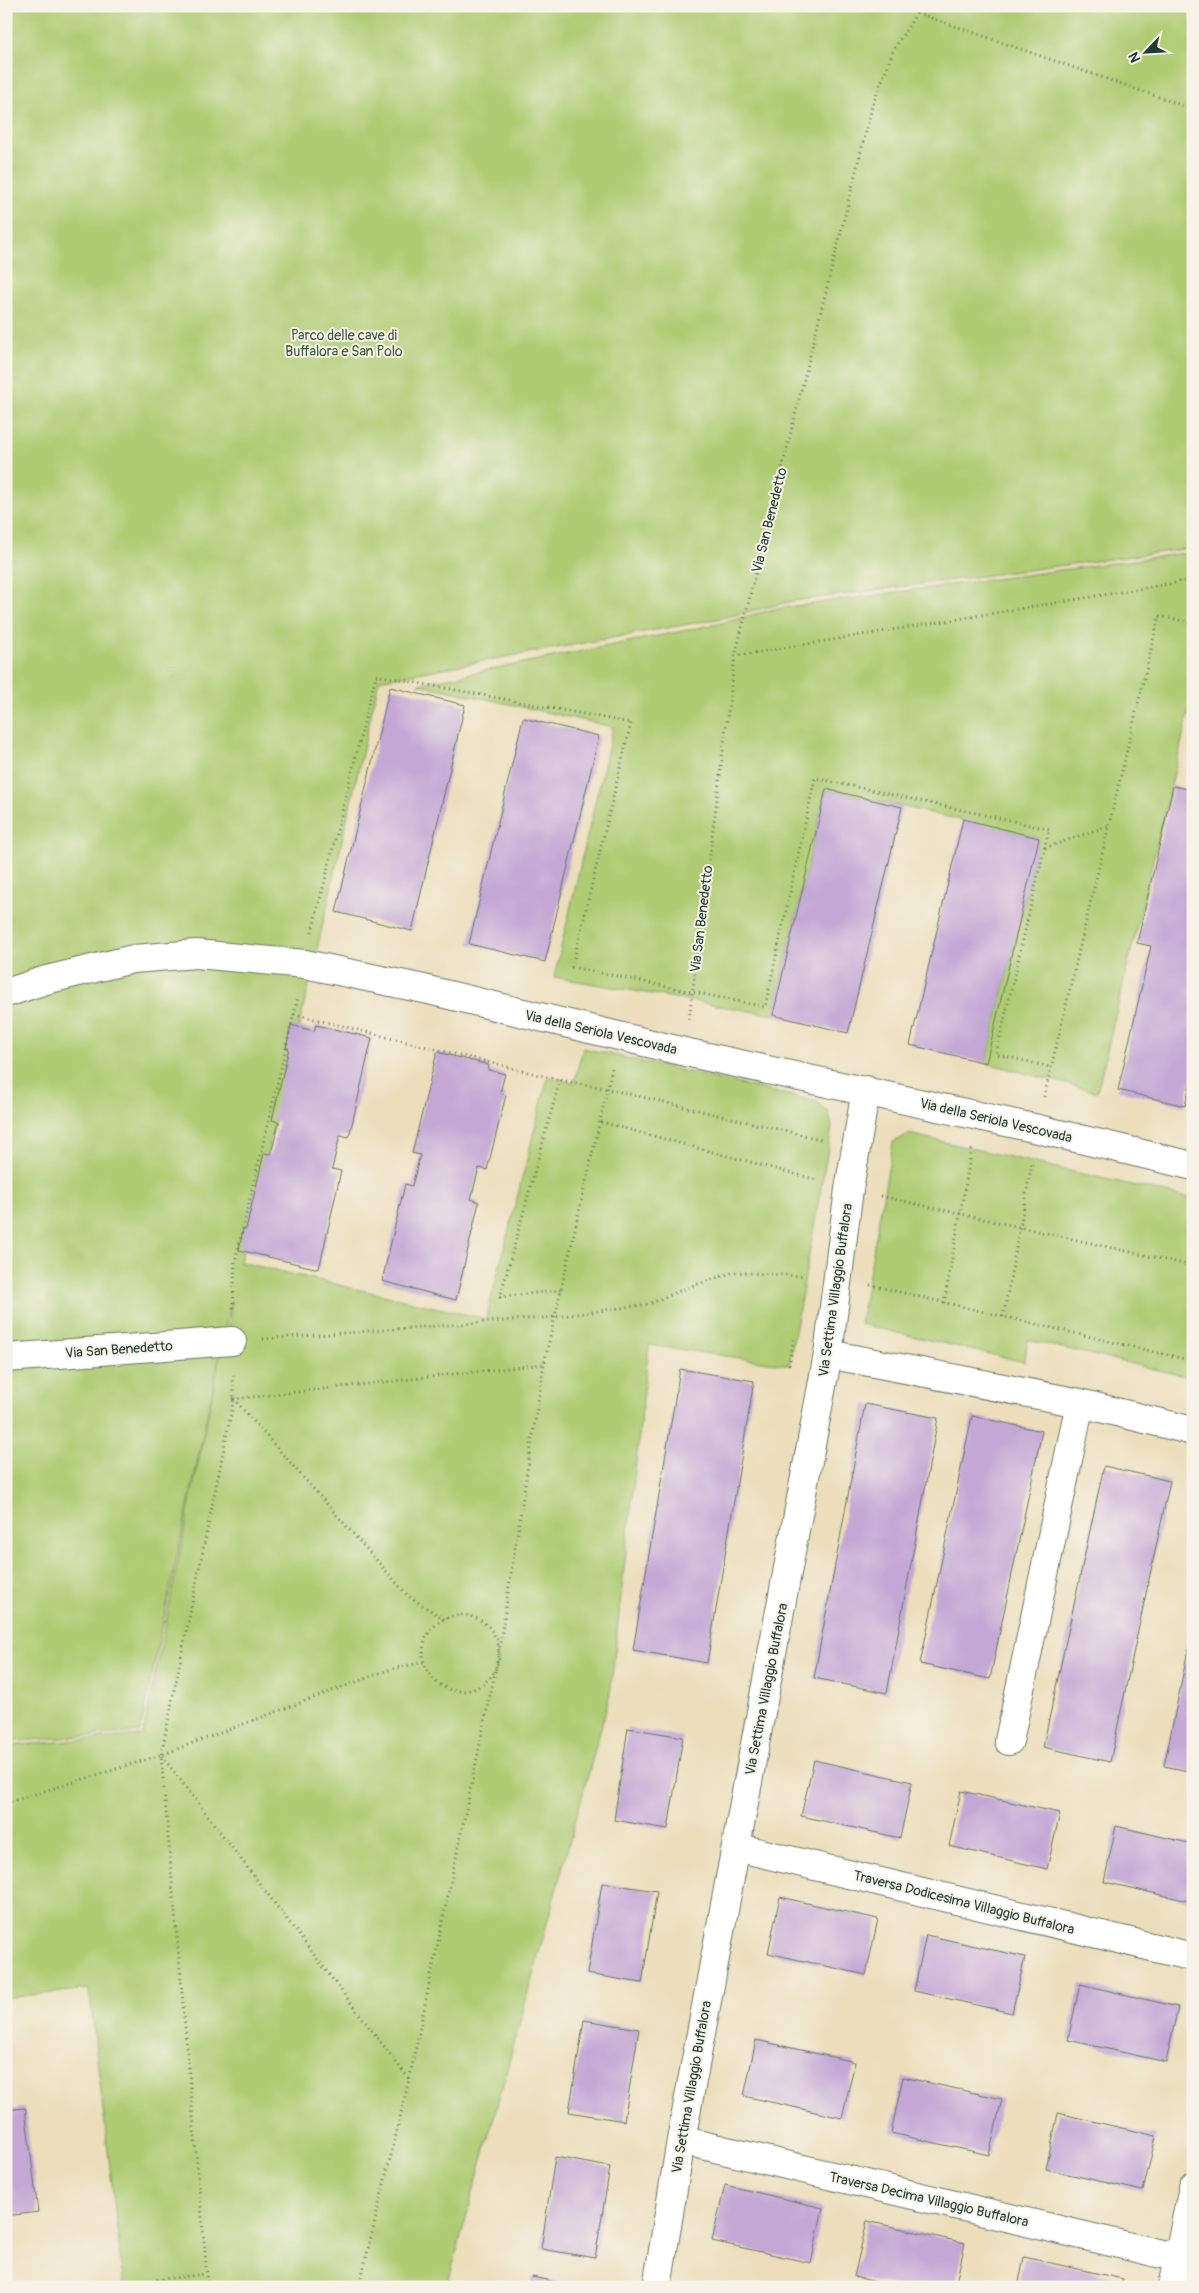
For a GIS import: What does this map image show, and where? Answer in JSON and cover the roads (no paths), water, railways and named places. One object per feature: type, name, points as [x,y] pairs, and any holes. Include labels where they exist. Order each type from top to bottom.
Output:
[{"type":"street","name":"Via della Seriola Vescovada","points":[[6,992],[132,959],[196,954],[305,964],[424,990],[685,1052],[1038,1129],[1193,1166]]},
{"type":"street","name":"Via Settima Villaggio Buffalora","points":[[657,2287],[681,2140],[828,1354],[849,1189],[866,1090]]},
{"type":"street","name":"Via San Benedetto","points":[[6,1358],[232,1341]]},
{"type":"street","points":[[828,1354],[1080,1403],[1193,1431]]},
{"type":"street","points":[[1009,1741],[1080,1403]]},
{"type":"street","name":"Traversa Dodicesima Villaggio Buffalora","points":[[736,1847],[1193,1957]]},
{"type":"street","name":"Traversa Decima Villaggio Buffalora","points":[[681,2140],[1178,2258]]},
{"type":"street","points":[[1172,2287],[1193,2187]]},
{"type":"park label","name":"Parco delle cave di Buffalora e San Polo","points":[[344,344]]}]
